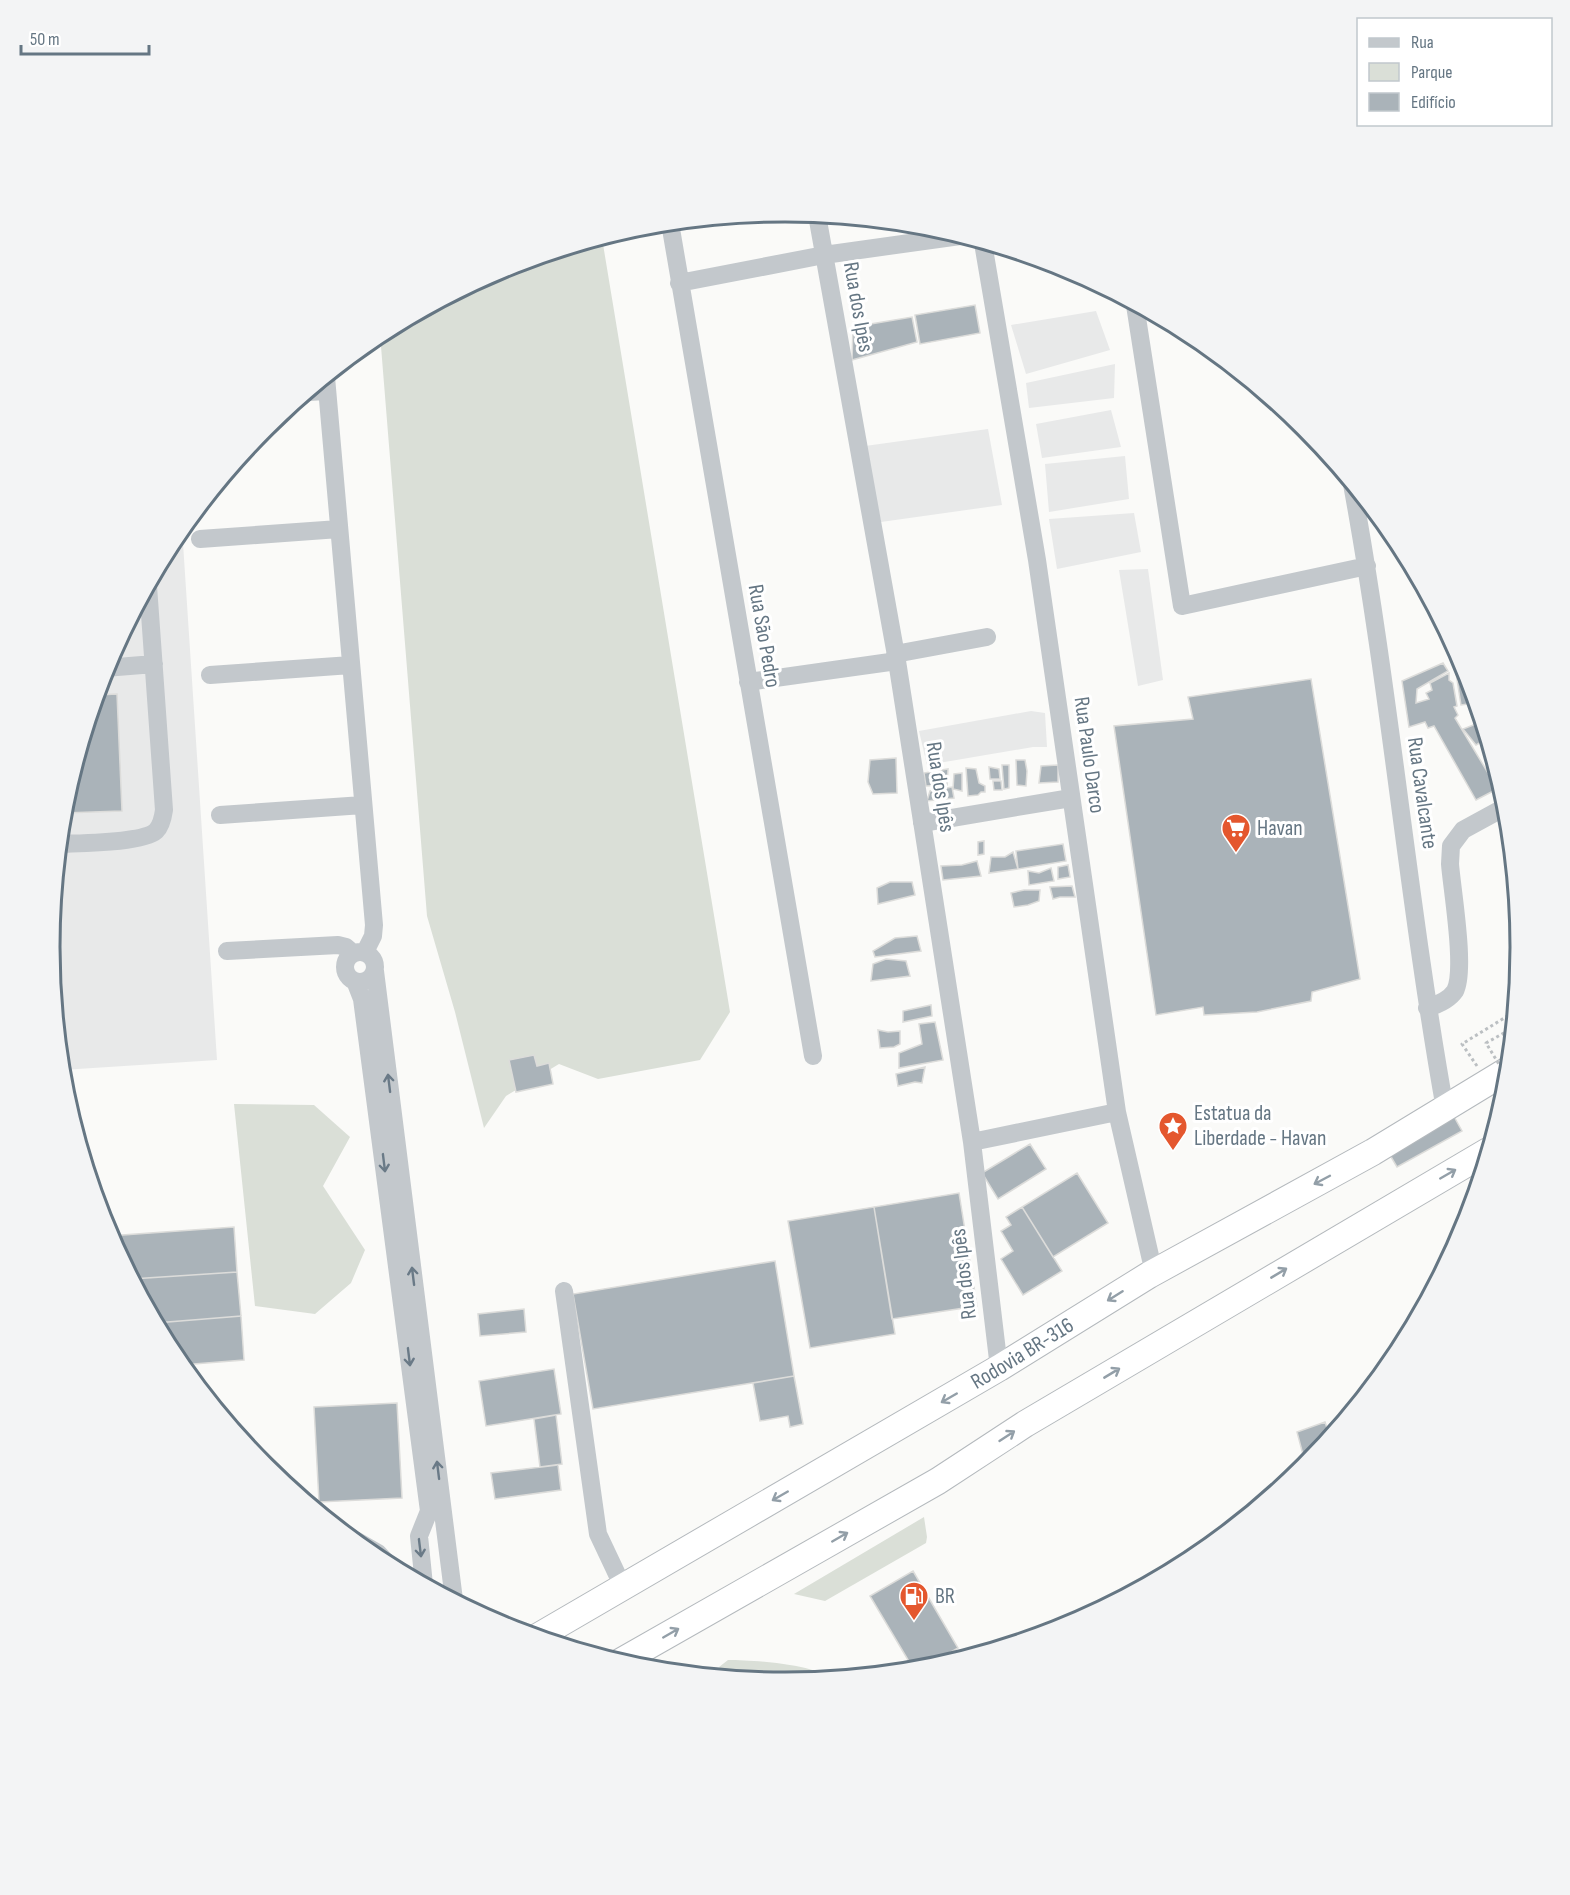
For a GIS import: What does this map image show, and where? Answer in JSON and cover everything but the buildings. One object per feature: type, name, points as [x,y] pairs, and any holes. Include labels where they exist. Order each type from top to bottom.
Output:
[{"type":"highway","name":"Rodovia BR-316","points":[[546,1632],[999,1368],[1154,1273],[1373,1152],[1498,1079]]},
{"type":"highway","points":[[631,1656],[938,1481],[1025,1424],[1479,1157]]},
{"type":"street","name":"Rua dos Ipês","points":[[819,223],[896,658],[922,823],[972,1142],[999,1368]]},
{"type":"street","name":"Rua São Pedro","points":[[671,232],[813,1056]]},
{"type":"street","points":[[679,283],[824,255],[939,239]]},
{"type":"street","name":"Rua Paulo Darco","points":[[983,250],[1037,560],[1117,1112],[1154,1273]]},
{"type":"street","points":[[1137,314],[1182,606],[1367,566]]},
{"type":"street","points":[[327,386],[374,925],[373,936],[359,952],[348,957],[345,968],[350,979],[356,981],[368,980],[375,971]]},
{"type":"street","name":"Rua Cavalcante","points":[[1355,500],[1367,566],[1427,1008],[1445,1109]]},
{"type":"street","points":[[200,539],[339,529]]},
{"type":"street","points":[[68,844],[137,839],[147,837],[159,827],[164,810],[149,600]]},
{"type":"street","points":[[748,682],[896,658],[987,637]]},
{"type":"street","points":[[116,667],[154,664]]},
{"type":"street","points":[[210,675],[351,665]]},
{"type":"street","points":[[922,823],[1071,798]]},
{"type":"street","points":[[220,815],[363,805]]},
{"type":"street","points":[[1427,1008],[1441,1003],[1455,991],[1460,969],[1450,864],[1451,846],[1463,830],[1497,811]]},
{"type":"street","points":[[227,951],[338,945],[346,946],[374,959],[436,1510],[419,1536],[423,1576]]},
{"type":"street","points":[[356,981],[362,999],[447,1589]]},
{"type":"street","points":[[972,1142],[1117,1112]]},
{"type":"street","points":[[564,1291],[598,1534],[623,1587]]},
{"type":"path","points":[[1498,1075],[1462,1044],[1506,1017]]},
{"type":"path","points":[[1499,1072],[1486,1043],[1505,1033]]},
{"type":"shaded area","points":[[1096,311],[1110,350],[1026,374],[1011,325]]},
{"type":"shaded area","points":[[1115,364],[1114,398],[1029,408],[1026,383]]},
{"type":"shaded area","points":[[1111,410],[1121,447],[1042,458],[1036,424]]},
{"type":"shaded area","points":[[988,429],[1002,505],[881,522],[865,446]]},
{"type":"shaded area","points":[[1125,456],[1129,499],[1049,512],[1045,464]]},
{"type":"shaded area","points":[[1134,513],[1141,552],[1057,569],[1049,519]]},
{"type":"shaded area","points":[[183,544],[217,1060],[71,1069],[62,995],[60,948],[66,853],[85,760],[98,714],[115,670],[157,585]]},
{"type":"shaded area","points":[[1148,569],[1163,680],[1138,686],[1119,570]]},
{"type":"shaded area","points":[[1031,711],[1045,713],[1047,747],[1033,747],[927,765],[919,731]]},
{"type":"green space","points":[[603,246],[730,1012],[700,1060],[598,1079],[559,1064],[506,1096],[484,1128],[455,1012],[427,916],[381,346],[464,297],[552,261]]},
{"type":"green space","points":[[234,1104],[314,1105],[350,1137],[323,1186],[365,1250],[351,1283],[315,1314],[255,1306]]},
{"type":"green space","points":[[924,1517],[926,1543],[825,1601],[794,1594]]},
{"type":"green space","points":[[728,1660],[766,1662],[817,1671],[738,1671],[719,1667]]},
{"type":"place","name":"Havan","points":[[1236,854]]},
{"type":"place","name":"Estatua da Liberdade - Havan","points":[[1173,1152]]},
{"type":"place","name":"BR","points":[[914,1622]]}]
